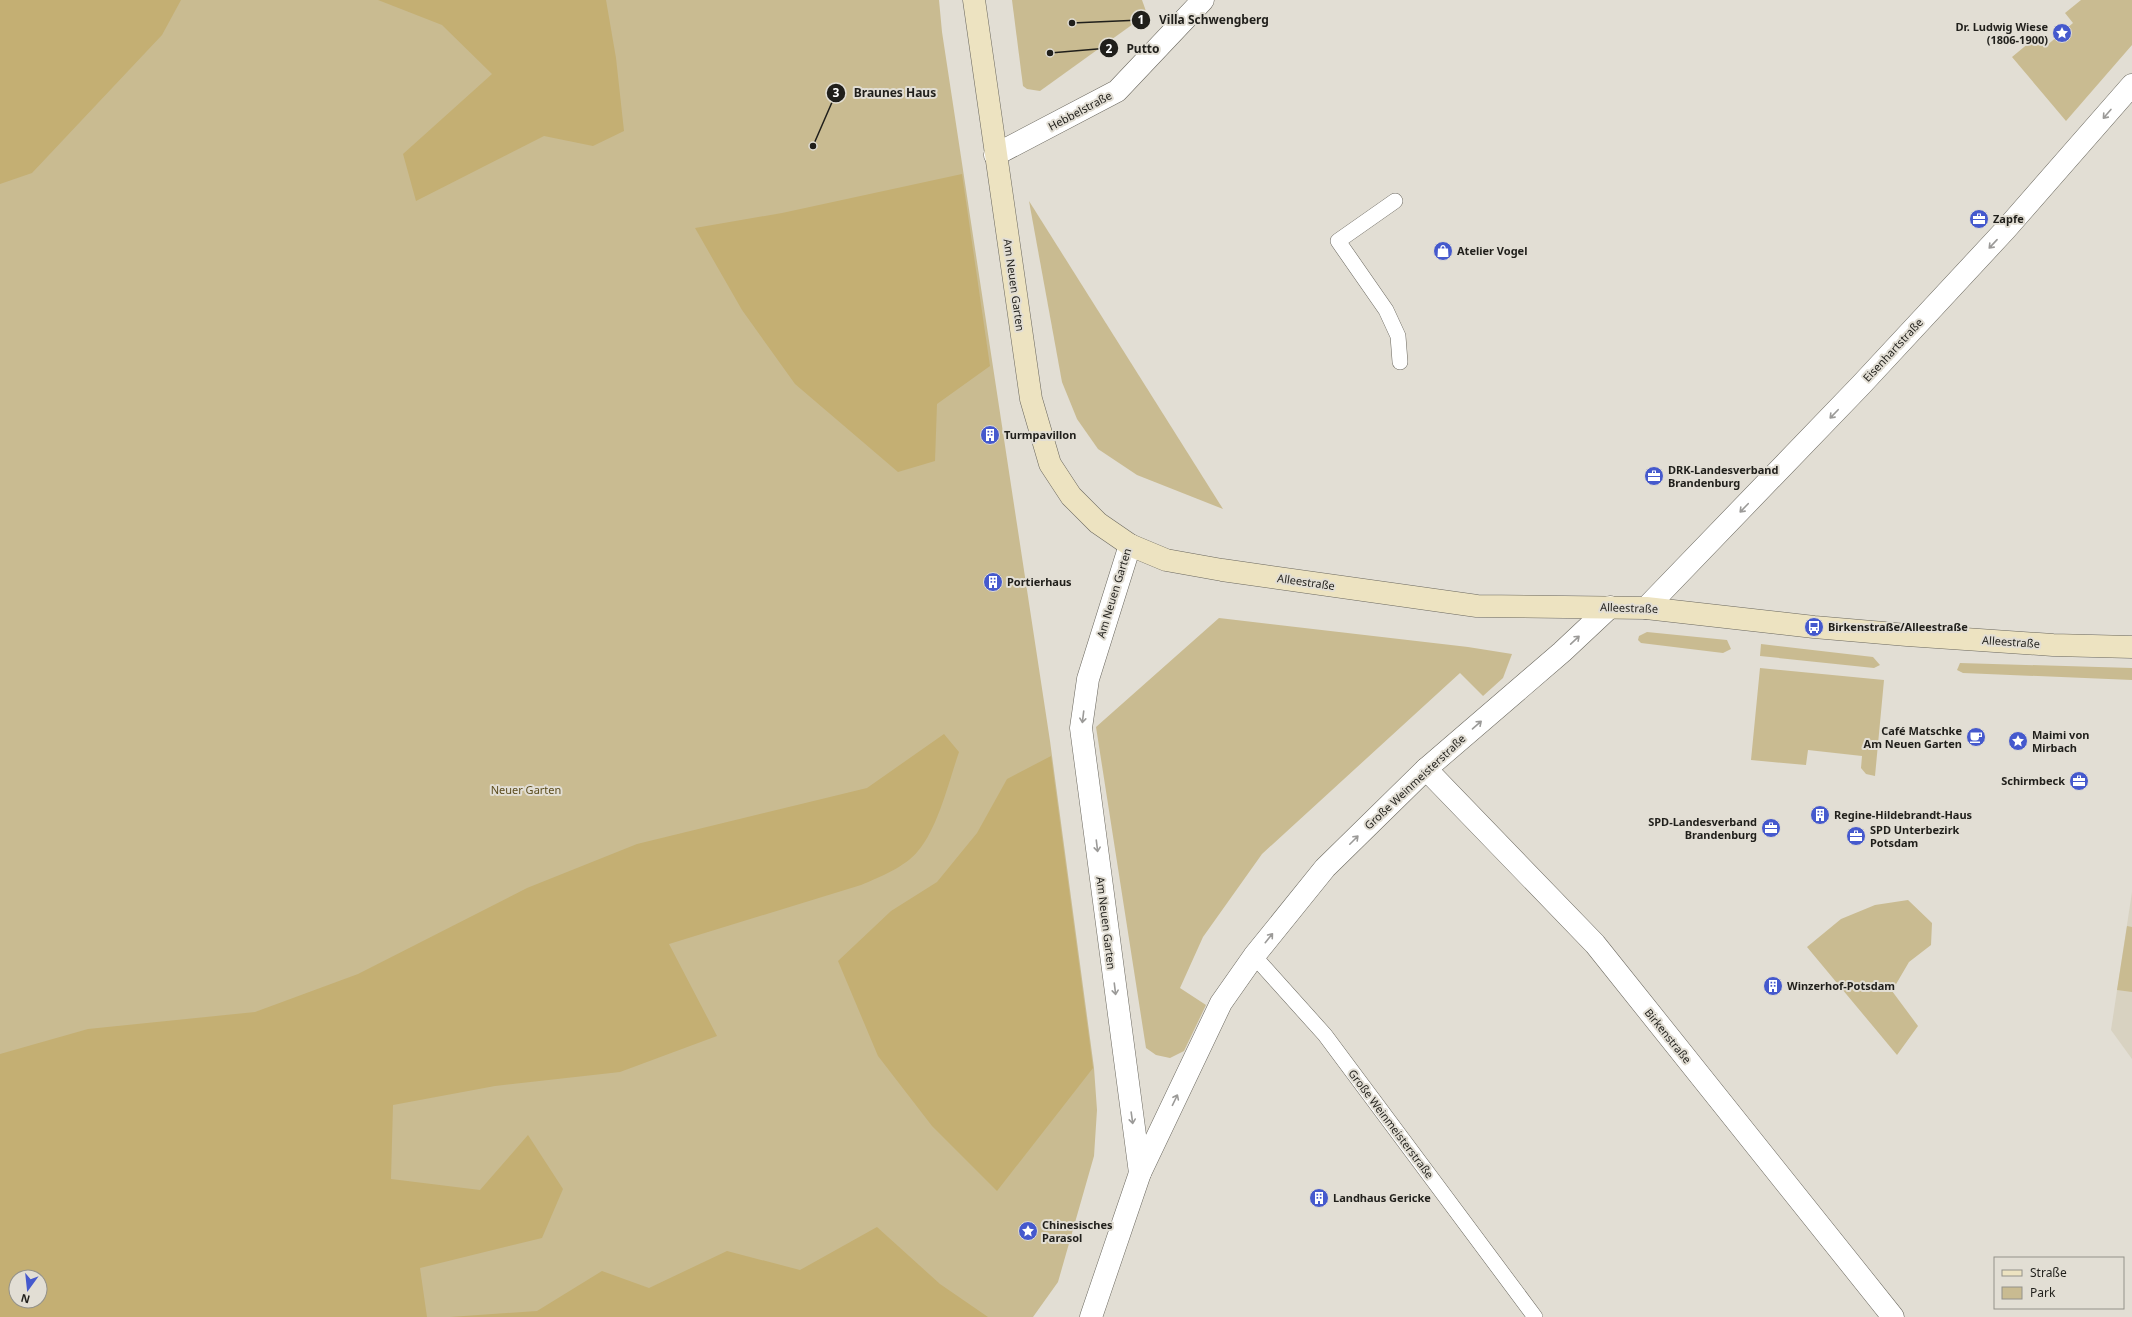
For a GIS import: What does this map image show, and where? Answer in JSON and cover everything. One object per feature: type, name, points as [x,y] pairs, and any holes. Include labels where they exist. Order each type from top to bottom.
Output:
[{"type":"street","name":"Am Neuen Garten","points":[[974,0],[1031,399],[1050,464],[1071,496],[1098,523],[1130,545],[1088,679],[1082,728],[1140,1173]]},
{"type":"street","name":"Hebbelstraße","points":[[995,155],[1117,91],[1203,0]]},
{"type":"street","name":"Eisenhartstraße","points":[[1646,608],[1861,386],[2006,229],[2132,85]]},
{"type":"street","name":"Alleestraße","points":[[1130,545],[1166,560],[1222,570],[1477,606],[1646,608],[1814,627],[1899,634],[2053,644],[2132,647]]},
{"type":"street","name":"Große Weinmeisterstraße","points":[[1089,1313],[1140,1173],[1221,1003],[1254,956],[1325,868],[1426,769],[1562,652],[1610,607]]},
{"type":"street","name":"Birkenstraße","points":[[1426,769],[1595,944],[1893,1317]]},
{"type":"lane","points":[[1395,201],[1338,241],[1386,310],[1398,336],[1400,362]]},
{"type":"lane","name":"Große Weinmeisterstraße","points":[[1254,956],[1325,1035],[1535,1317]]},
{"type":"shaded area","points":[[0,0],[181,0],[162,35],[32,173],[0,184]]},
{"type":"shaded area","points":[[378,0],[606,0],[616,58],[624,131],[593,146],[544,136],[416,201],[403,154],[492,74],[442,25]]},
{"type":"shaded area","points":[[962,174],[990,366],[937,404],[935,461],[898,472],[795,384],[742,310],[695,228],[782,213]]},
{"type":"shaded area","points":[[944,734],[959,752],[942,804],[931,830],[913,857],[899,867],[861,885],[669,944],[717,1036],[620,1072],[495,1086],[393,1105],[391,1179],[480,1190],[528,1135],[563,1189],[542,1238],[420,1268],[427,1317],[0,1317],[0,1054],[88,1029],[255,1012],[358,974],[527,888],[637,844],[867,788]]},
{"type":"shaded area","points":[[1051,756],[1093,1068],[997,1191],[932,1126],[878,1056],[838,961],[891,911],[937,882],[977,833],[1007,779]]},
{"type":"shaded area","points":[[2132,892],[2132,1059],[2111,1030]]},
{"type":"shaded area","points":[[877,1227],[940,1284],[988,1317],[450,1317],[537,1311],[602,1271],[649,1288],[727,1251],[800,1270]]},
{"type":"green space","name":"Neuer Garten","points":[[0,0],[939,0],[942,32],[1050,741],[1094,1068],[1097,1110],[1094,1156],[1058,1282],[1033,1317],[0,1317]]},
{"type":"green space","points":[[1012,0],[1142,0],[1147,14],[1040,91],[1027,89],[1023,86]]},
{"type":"green space","points":[[2081,0],[2132,0],[2132,45],[2066,121],[2012,57],[2036,37],[2045,47],[2073,23],[2065,13]]},
{"type":"green space","points":[[1029,201],[1223,509],[1137,475],[1098,449],[1077,419],[1062,382]]},
{"type":"green space","points":[[1219,618],[1468,647],[1512,654],[1503,678],[1483,696],[1460,673],[1262,854],[1203,937],[1180,988],[1206,1005],[1184,1051],[1170,1058],[1156,1055],[1146,1048],[1096,727]]},
{"type":"green space","points":[[1647,632],[1727,640],[1731,649],[1723,653],[1641,643],[1638,640],[1639,636]]},
{"type":"green space","points":[[1761,644],[1873,657],[1880,665],[1874,668],[1760,656]]},
{"type":"green space","points":[[1960,663],[2132,668],[2132,680],[1963,673],[1957,670]]},
{"type":"green space","points":[[1760,668],[1884,680],[1875,776],[1866,774],[1861,768],[1862,756],[1808,750],[1806,765],[1751,760]]},
{"type":"green space","points":[[1908,900],[1932,923],[1931,945],[1909,962],[1892,991],[1918,1026],[1897,1055],[1807,947],[1841,919],[1875,905]]},
{"type":"green space","points":[[2127,926],[2132,927],[2132,992],[2117,990]]},
{"type":"place","name":"Villa Schwengberg","points":[[1072,23]]},
{"type":"place","name":"Dr. Ludwig Wiese (1806-1900)","points":[[2062,33]]},
{"type":"place","name":"Putto","points":[[1050,53]]},
{"type":"place","name":"Braunes Haus","points":[[813,146]]},
{"type":"place","name":"Zapfe","points":[[1979,219]]},
{"type":"place","name":"Atelier Vogel","points":[[1443,251]]},
{"type":"place","name":"Turmpavillon","points":[[990,435]]},
{"type":"place","name":"DRK-Landesverband Brandenburg","points":[[1654,476]]},
{"type":"place","name":"Portierhaus","points":[[993,582]]},
{"type":"place","name":"Birkenstraße/Alleestraße","points":[[1814,627]]},
{"type":"place","name":"Café Matschke Am Neuen Garten","points":[[1976,737]]},
{"type":"place","name":"Maimi von Mirbach","points":[[2018,741]]},
{"type":"place","name":"Schirmbeck","points":[[2079,781]]},
{"type":"place","name":"Regine-Hildebrandt-Haus","points":[[1820,815]]},
{"type":"place","name":"SPD-Landesverband Brandenburg","points":[[1771,828]]},
{"type":"place","name":"SPD Unterbezirk Potsdam","points":[[1856,836]]},
{"type":"place","name":"Winzerhof-Potsdam","points":[[1773,986]]},
{"type":"place","name":"Landhaus Gericke","points":[[1319,1198]]},
{"type":"place","name":"Chinesisches Parasol","points":[[1028,1231]]}]
